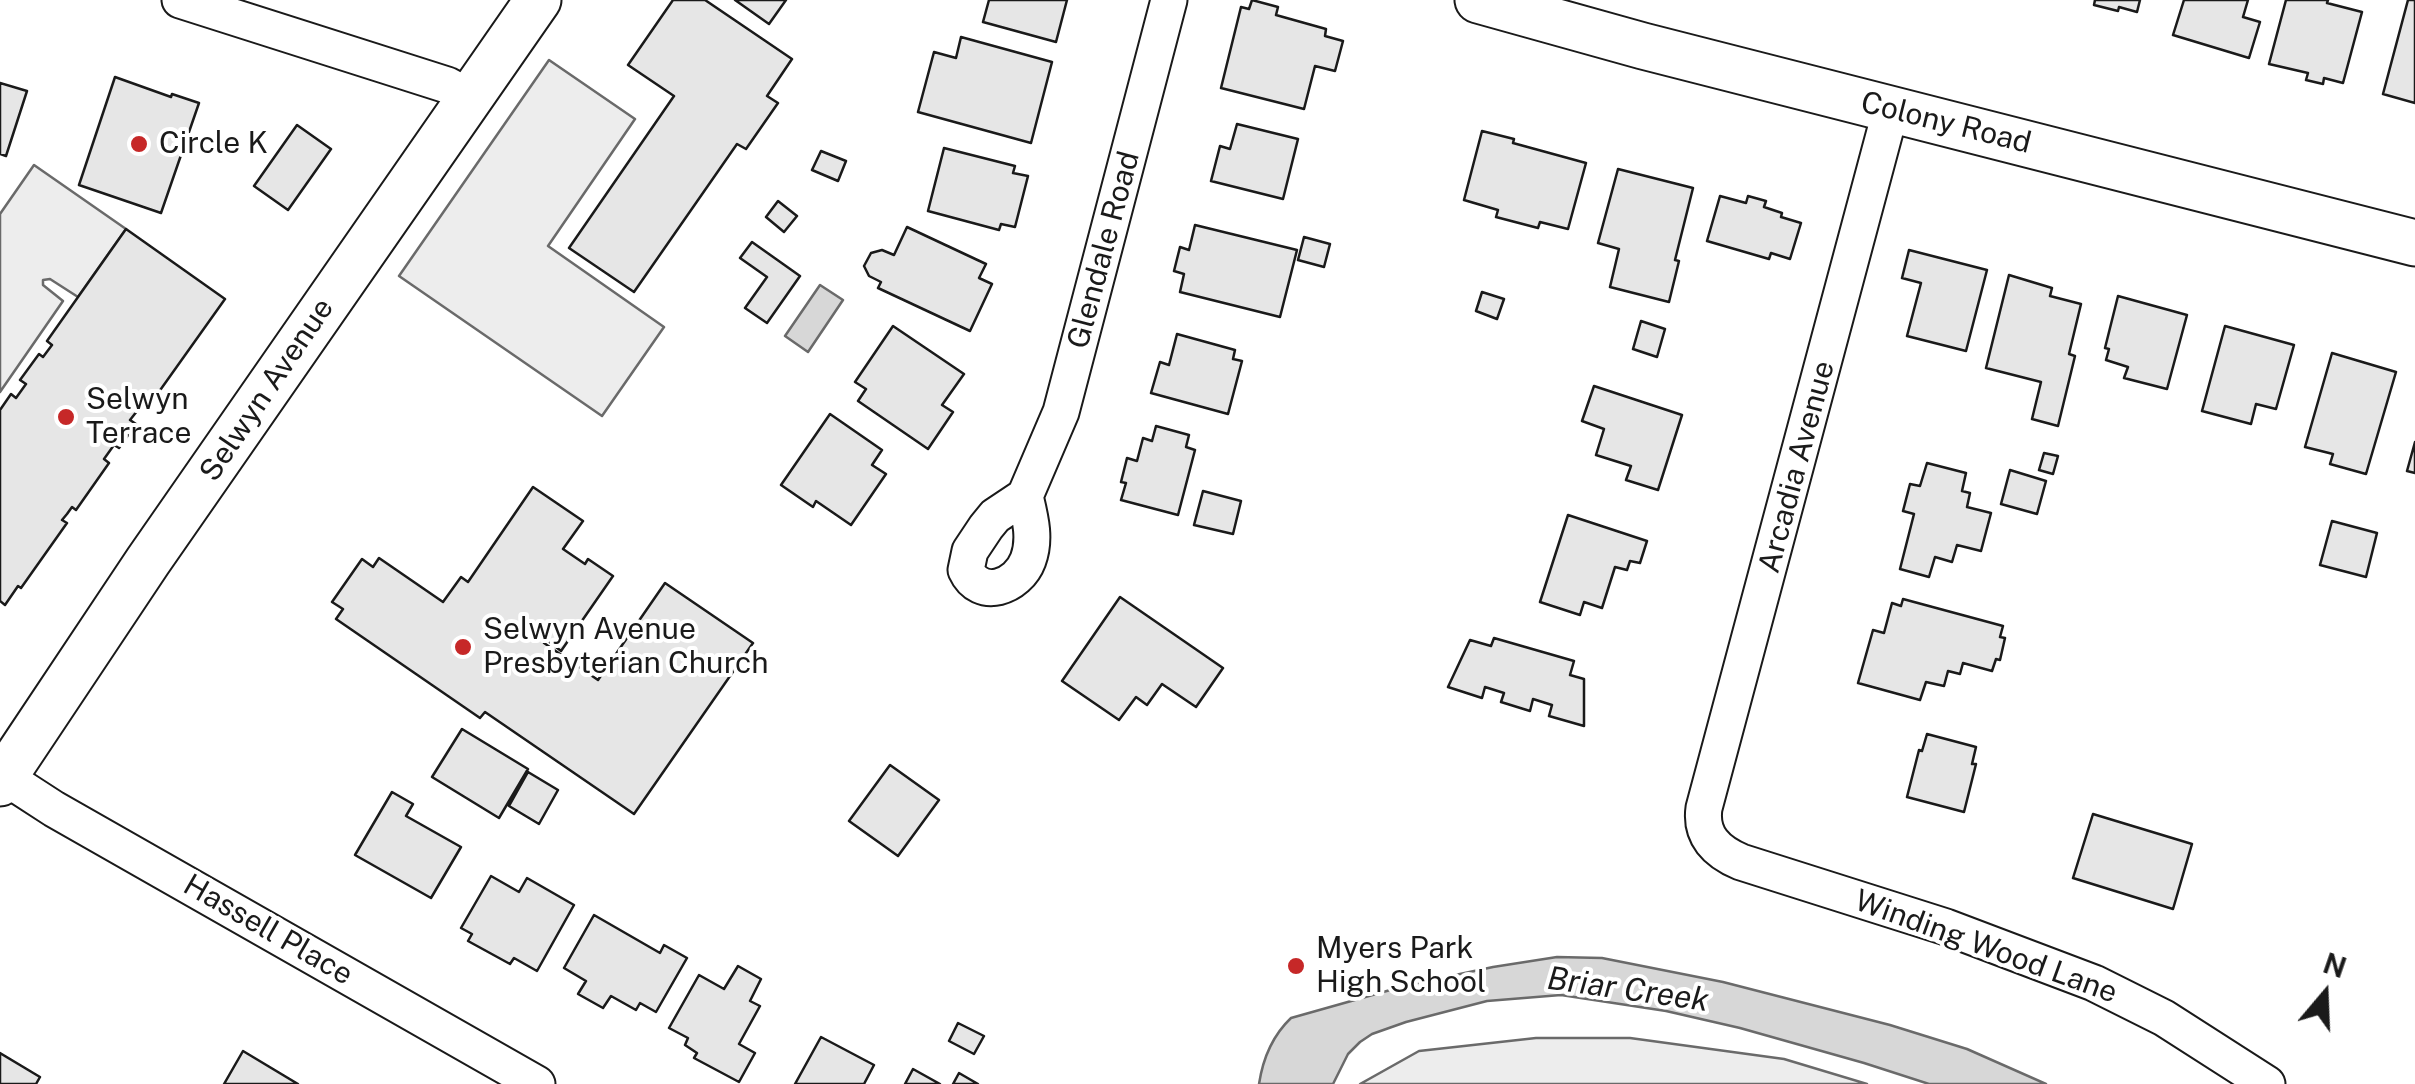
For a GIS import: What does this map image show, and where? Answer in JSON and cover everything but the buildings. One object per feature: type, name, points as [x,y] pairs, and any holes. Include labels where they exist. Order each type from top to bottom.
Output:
[{"type":"street","points":[[180,0],[447,85],[471,98]]},
{"type":"street","name":"Selwyn Avenue","points":[[1,778],[538,0]]},
{"type":"street","name":"Glendale Road","points":[[1025,496],[1064,400],[1169,0]]},
{"type":"street","name":"Colony Road","points":[[1478,0],[1643,46],[2415,243]]},
{"type":"street","name":"Arcadia Avenue","points":[[1704,824],[1704,808],[1892,109]]},
{"type":"street","name":"Hassell Place","points":[[1,778],[537,1084]]},
{"type":"street","name":"Winding Wood Lane","points":[[1704,824],[1712,843],[1730,858],[1946,927],[2057,968],[2128,998],[2267,1084]]},
{"type":"shaded area","points":[[549,60],[635,119],[548,246],[664,327],[602,416],[399,276]]},
{"type":"shaded area","points":[[34,165],[126,229],[78,297],[50,279],[43,280],[43,285],[63,301],[0,392],[0,214]]},
{"type":"shaded area","points":[[1536,1038],[1630,1038],[1784,1059],[1867,1084],[1360,1084],[1419,1051]]},
{"type":"water","points":[[820,285],[843,300],[808,352],[785,336]]},
{"type":"water","name":"Briar Creek","points":[[1557,957],[1602,958],[1723,982],[1890,1025],[1967,1049],[2046,1084],[1929,1084],[1740,1028],[1666,1011],[1561,995],[1487,1001],[1372,1034],[1348,1054],[1333,1084],[1259,1084],[1269,1048],[1291,1018],[1408,985]]},
{"type":"place","name":"Circle K","points":[[139,144]]},
{"type":"place","name":"Selwyn Terrace","points":[[66,417]]},
{"type":"place","name":"Selwyn Avenue Presbyterian Church","points":[[463,647]]},
{"type":"place","name":"Myers Park High School","points":[[1296,966]]}]
